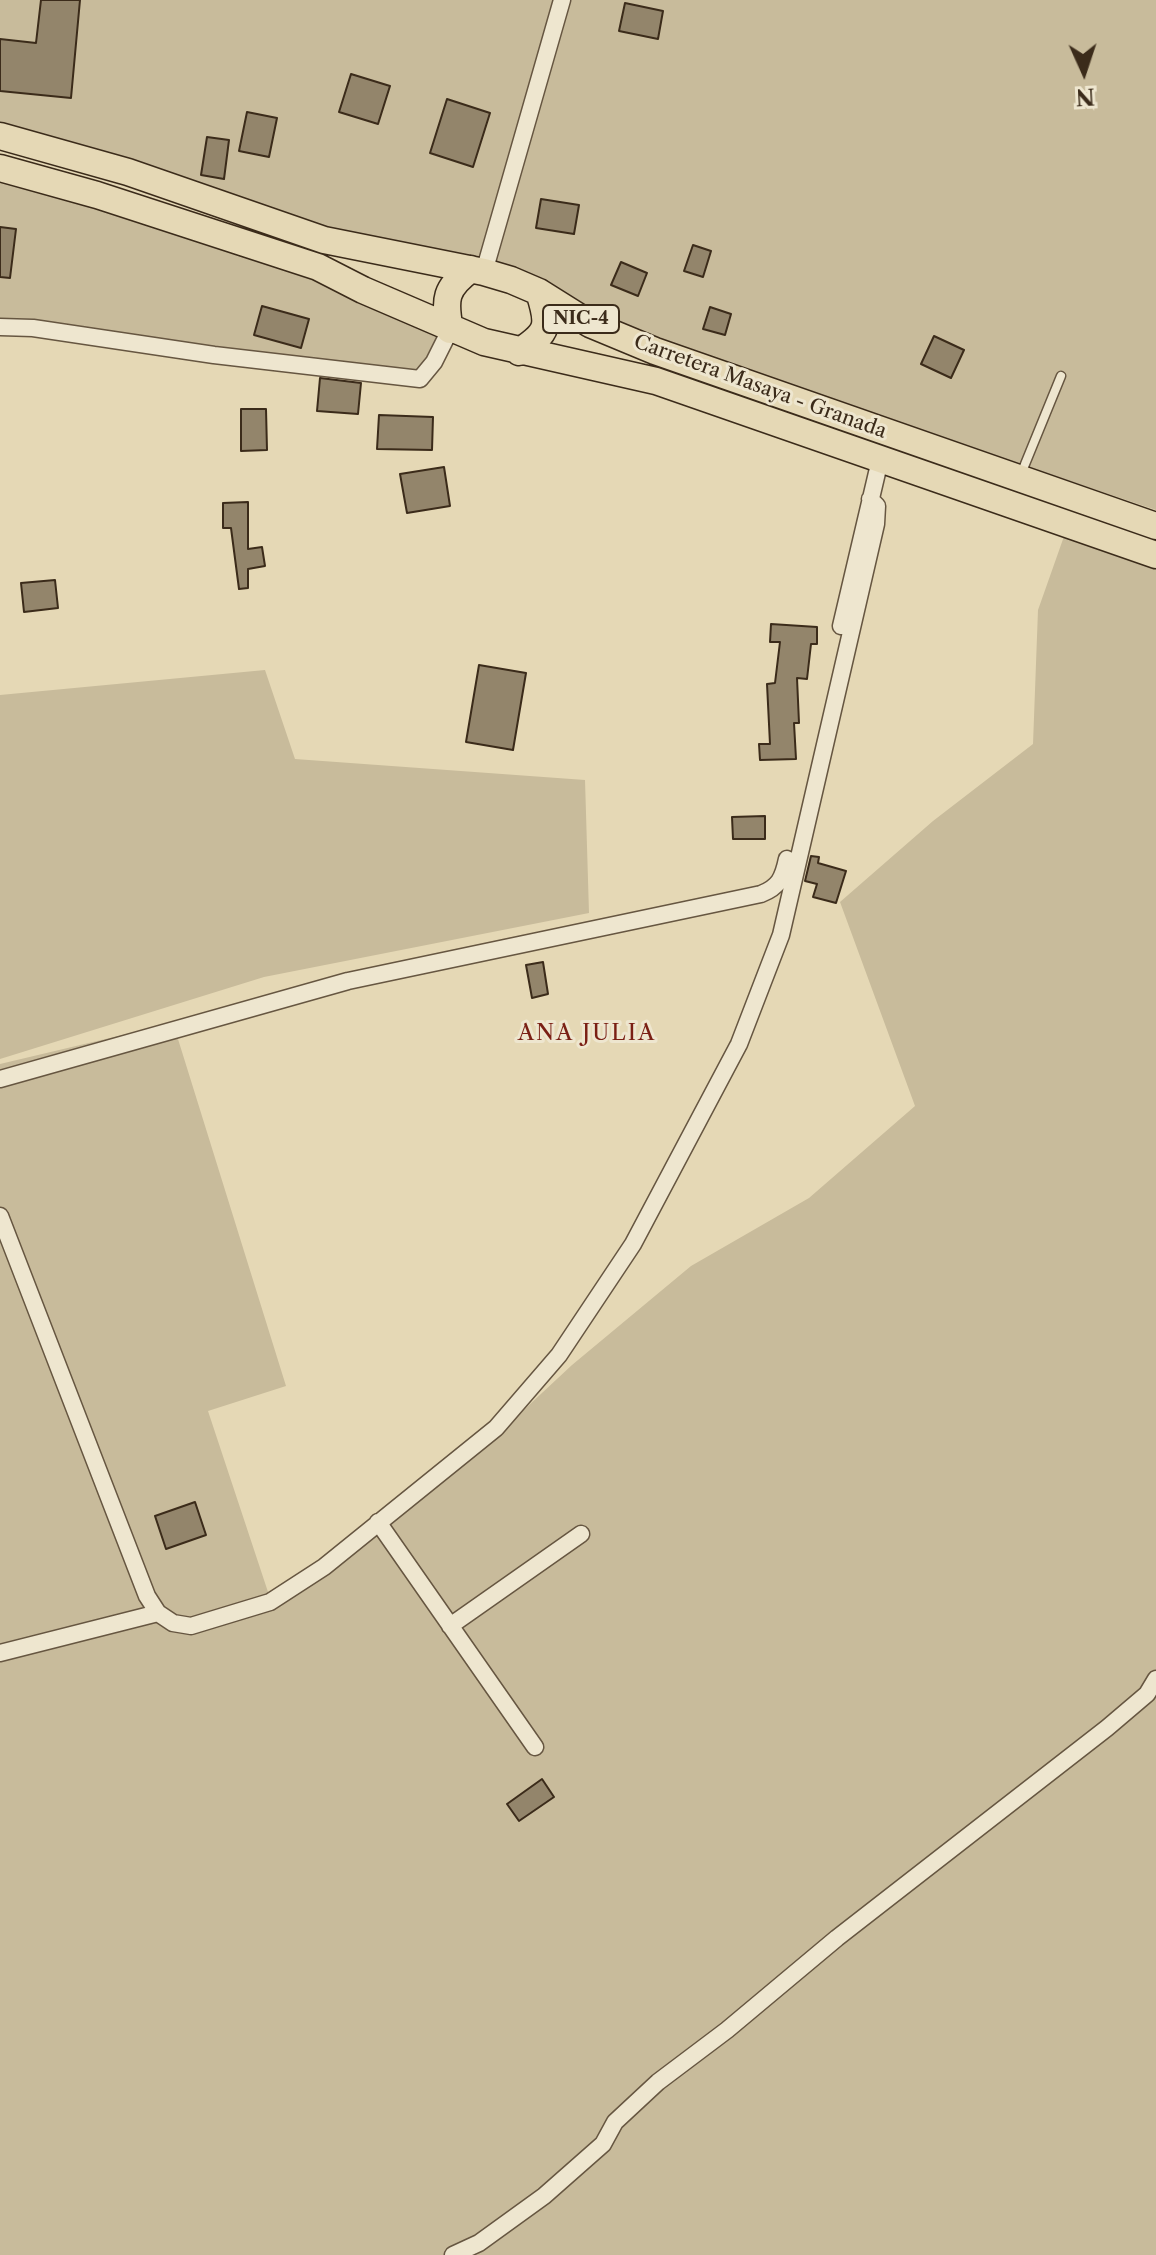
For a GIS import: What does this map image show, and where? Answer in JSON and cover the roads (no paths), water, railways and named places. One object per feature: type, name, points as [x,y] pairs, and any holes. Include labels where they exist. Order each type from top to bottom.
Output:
[{"type":"highway","name":"Carretera Masaya - Granada","points":[[0,136],[128,172],[324,240],[477,271],[539,292],[590,324],[655,351],[1156,526]]},
{"type":"highway","name":"Carretera Masaya - Granada","points":[[0,168],[97,195],[318,267],[450,330],[519,352],[656,381],[1156,555]]},
{"type":"highway","points":[[450,330],[446,307],[448,292],[457,279],[477,271]]},
{"type":"highway","points":[[519,352],[537,340],[545,330],[547,314],[539,292]]},
{"type":"street","points":[[477,271],[562,0]]},
{"type":"street","points":[[0,327],[33,328],[214,355],[420,379],[434,362],[450,330]]},
{"type":"street","points":[[0,1079],[348,981],[761,894],[775,888],[783,877],[880,460]]},
{"type":"street","points":[[0,1216],[147,1596],[158,1613],[173,1623],[191,1626],[270,1602],[324,1567],[496,1428],[559,1355],[633,1244],[739,1044],[781,935],[876,524],[877,506],[870,499]]},
{"type":"street","points":[[378,1522],[535,1747]]},
{"type":"street","points":[[450,1626],[581,1534]]},
{"type":"street","points":[[0,1653],[158,1613]]},
{"type":"street","points":[[453,2255],[479,2243],[544,2196],[603,2144],[615,2122],[658,2082],[1107,1728],[1147,1694],[1156,1679]]},
{"type":"lane","points":[[1019,478],[1061,376]]},
{"type":"district","name":"ANA JULIA","points":[[587,1034]]}]
